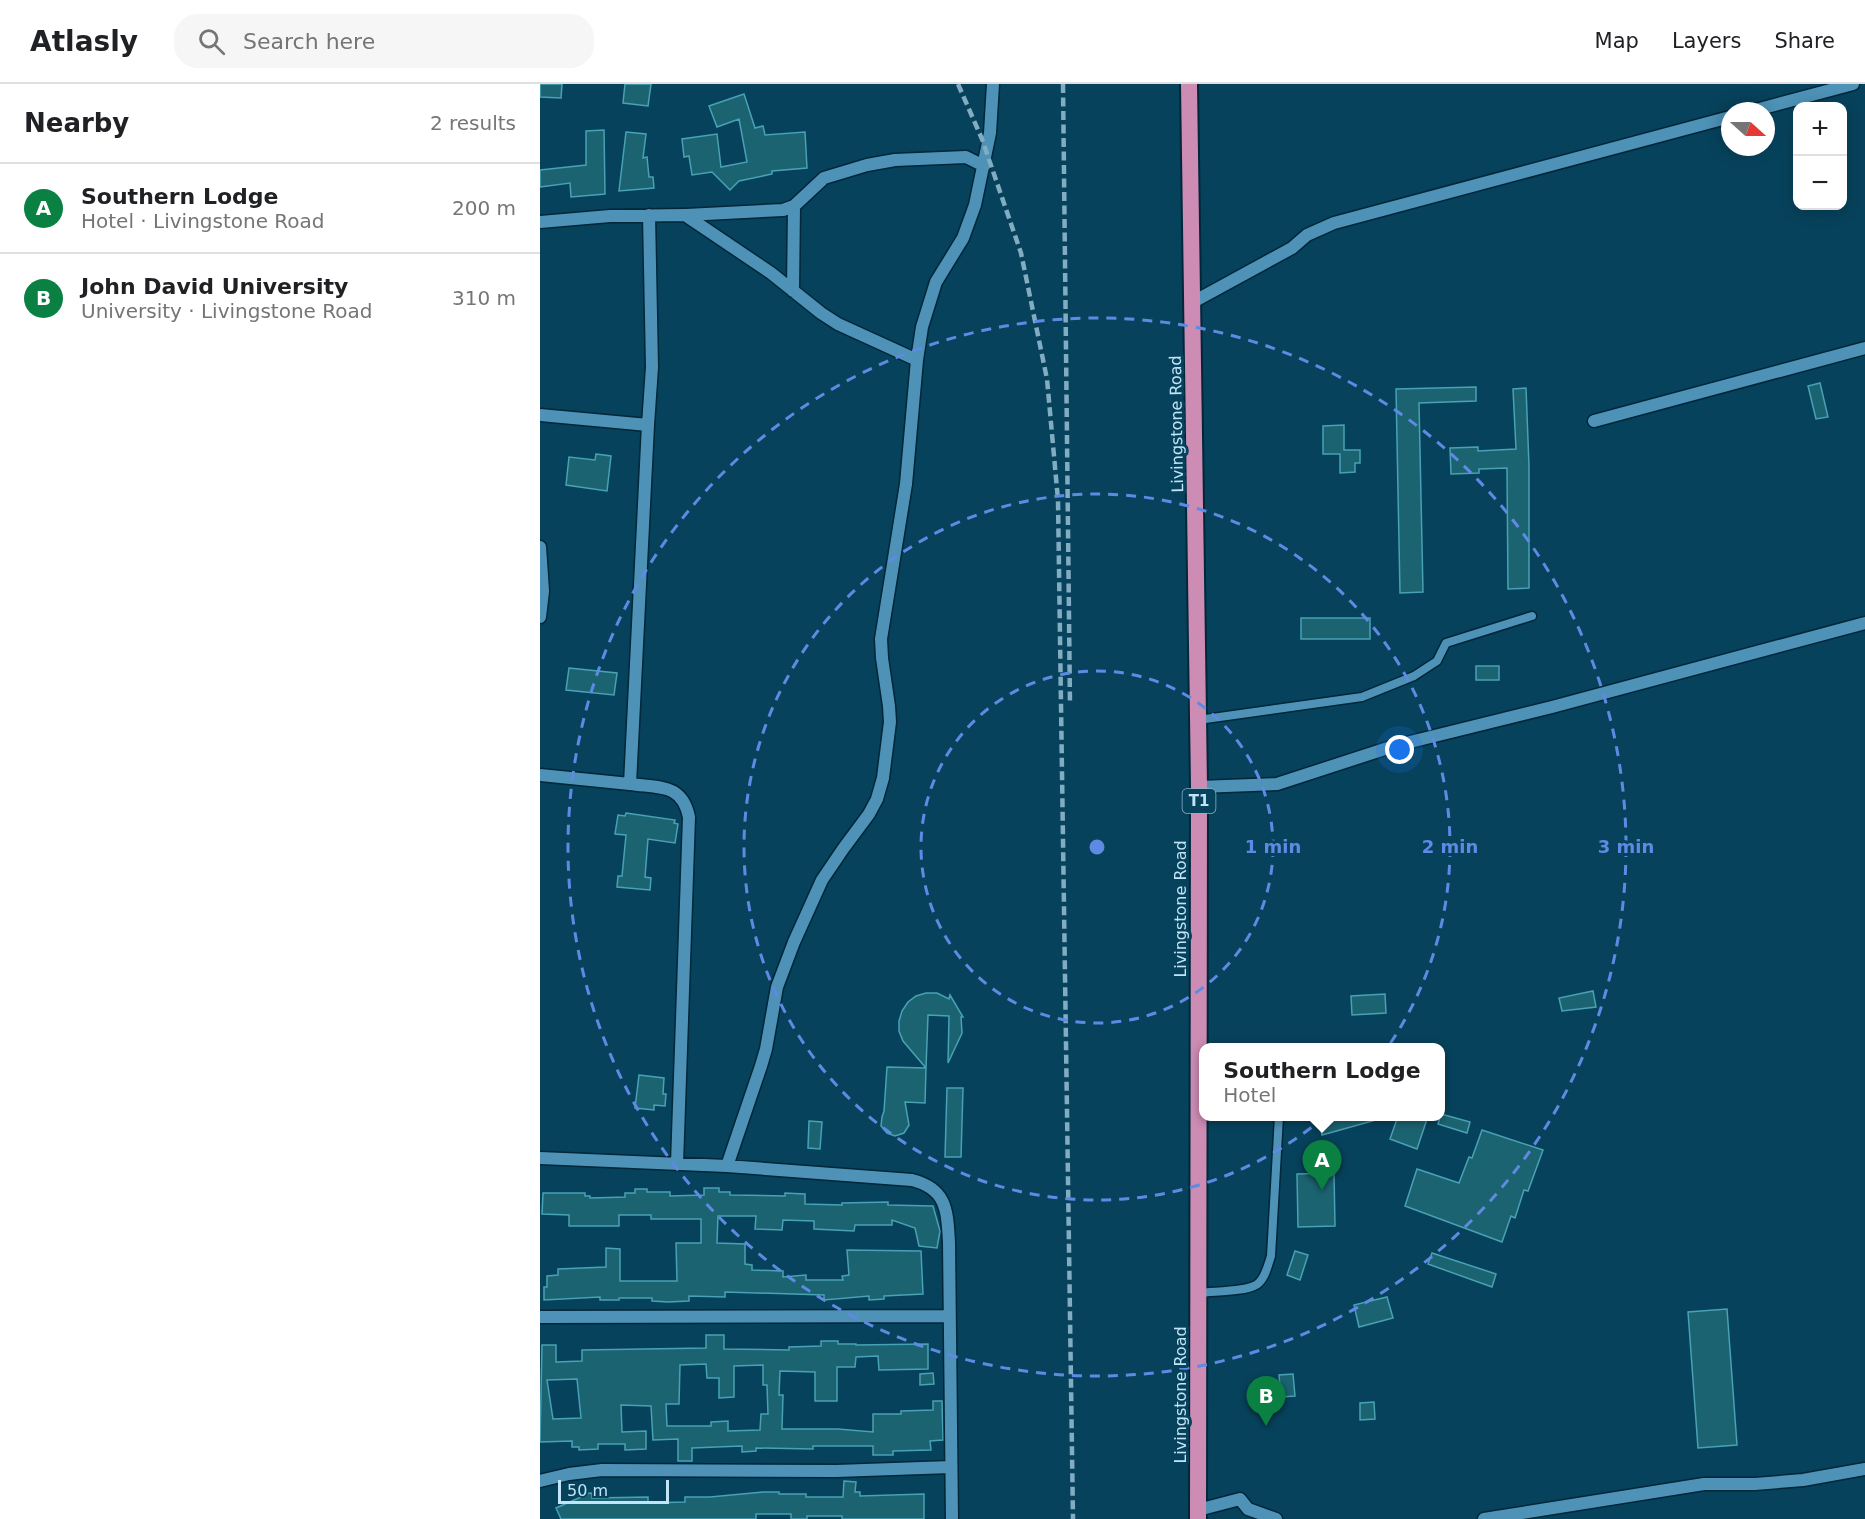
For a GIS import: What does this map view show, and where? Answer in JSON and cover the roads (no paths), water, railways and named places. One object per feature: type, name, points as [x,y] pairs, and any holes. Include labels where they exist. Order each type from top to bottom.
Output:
[{"type":"highway","name":"Livingstone Road","points":[[1189,84],[1201,1043]]},
{"type":"highway","name":"Livingstone Road","points":[[1198,1515],[1201,1121]]},
{"type":"street","points":[[727,1166],[761,1066],[777,987],[794,942],[822,880],[869,814],[877,799],[883,778],[890,714],[881,639],[906,484],[922,327],[932,290],[969,225],[993,118],[993,84]]},
{"type":"street","points":[[1775,105],[1853,84]]},
{"type":"street","points":[[1193,302],[1293,248],[1307,235],[1328,225],[1721,119]]},
{"type":"street","points":[[540,222],[649,215],[774,212],[794,206],[824,178],[867,165],[895,160],[966,157],[984,166]]},
{"type":"street","points":[[793,291],[794,206]]},
{"type":"street","points":[[630,784],[652,367],[649,215]]},
{"type":"street","points":[[684,215],[771,273],[838,324],[917,360]]},
{"type":"street","points":[[1594,421],[1865,348]]},
{"type":"street","points":[[540,415],[648,425]]},
{"type":"street","points":[[540,547],[543,582],[540,617]]},
{"type":"street","points":[[1199,787],[1277,784],[1394,746],[1552,707],[1865,623]]},
{"type":"street","points":[[540,775],[630,784],[674,792],[684,799],[689,817],[677,1164]]},
{"type":"street","points":[[540,1158],[727,1166],[912,1180],[932,1187],[940,1195],[945,1205],[948,1220],[952,1519]]},
{"type":"street","points":[[540,1317],[950,1316]]},
{"type":"street","points":[[540,1481],[569,1474],[610,1470],[836,1471],[951,1467]]},
{"type":"street","points":[[1484,1519],[1704,1484],[1755,1484],[1865,1469]]},
{"type":"street","points":[[1198,1515],[1239,1499],[1248,1509],[1276,1519]]},
{"type":"lane","points":[[1197,720],[1362,697],[1414,676],[1437,661],[1446,643],[1532,616]]},
{"type":"lane","points":[[1198,1293],[1256,1285],[1265,1275],[1271,1256],[1279,1121]]},
{"type":"railway","points":[[958,84],[982,139],[1021,253],[1047,379],[1058,500],[1073,1519]]},
{"type":"railway","points":[[1063,84],[1070,705]]},
{"type":"place","name":"Southern Lodge","points":[[1322,1190]]},
{"type":"place","name":"John David University","points":[[1266,1426]]}]
